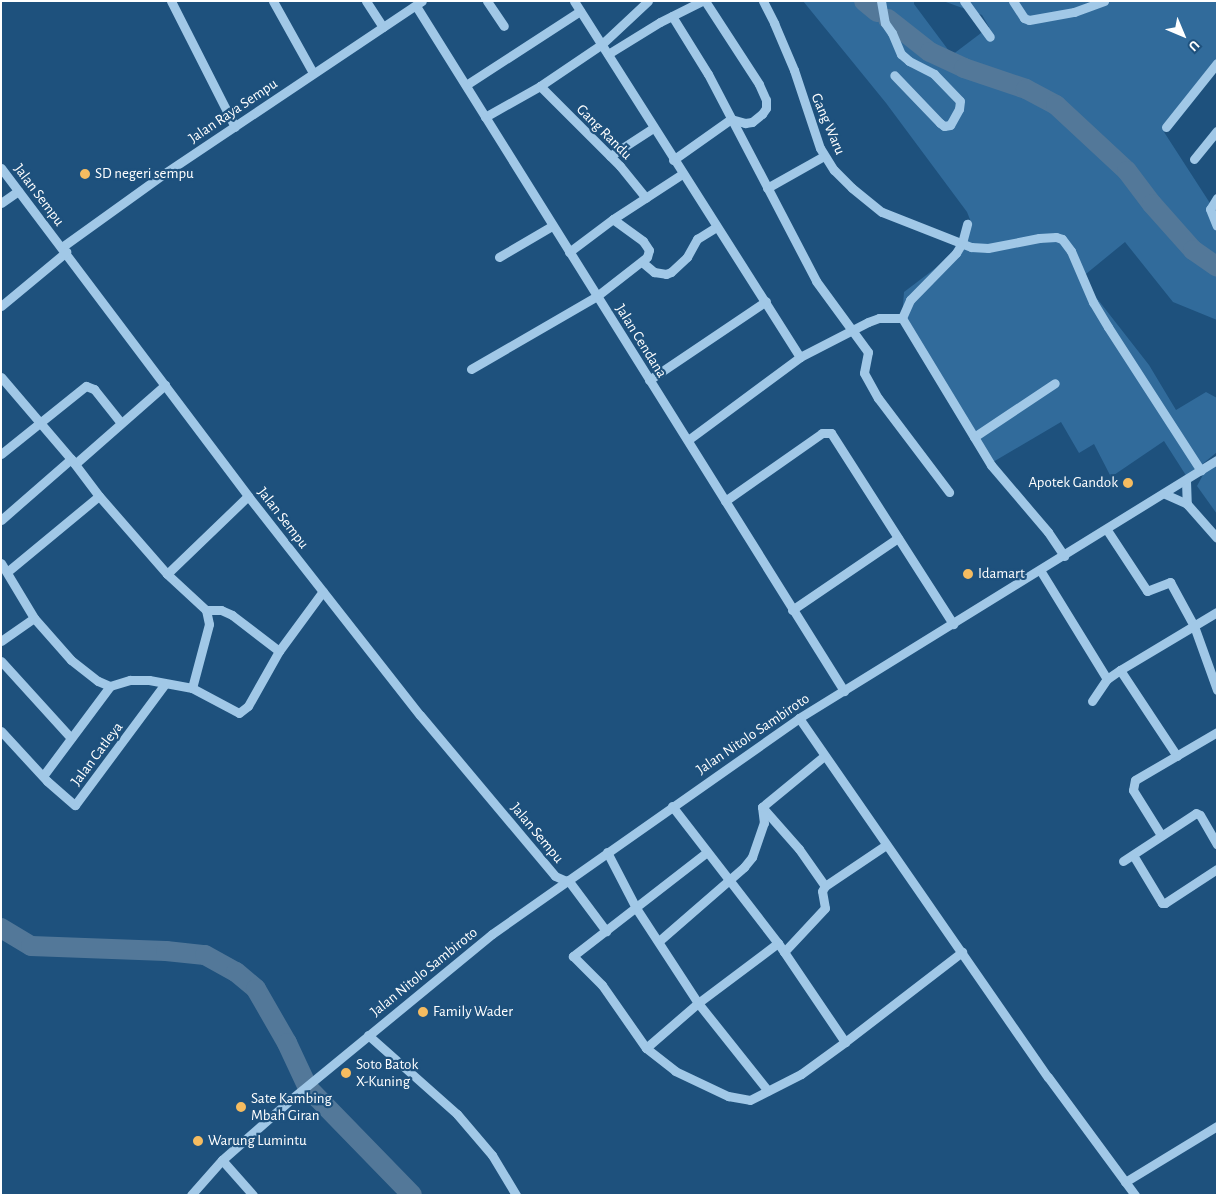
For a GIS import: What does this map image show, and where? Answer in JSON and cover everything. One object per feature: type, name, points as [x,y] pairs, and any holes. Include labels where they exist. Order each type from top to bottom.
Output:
[{"type":"street","points":[[171,1],[235,127]]},
{"type":"street","points":[[273,1],[313,73]]},
{"type":"street","points":[[366,1],[383,27]]},
{"type":"street","points":[[487,1],[504,26]]},
{"type":"street","points":[[574,1],[673,160],[766,301],[800,357]]},
{"type":"street","points":[[485,117],[540,86],[602,44],[648,1]]},
{"type":"street","points":[[608,54],[672,16],[703,1],[752,71],[766,100],[762,114],[757,119],[745,123],[731,119]]},
{"type":"street","name":"Gang Waru","points":[[762,1],[783,43],[807,116],[824,156],[852,188],[882,212],[971,246],[988,248],[1056,237],[1066,243],[1093,302],[1142,382],[1201,471]]},
{"type":"street","points":[[881,1],[885,23],[892,33],[901,54],[910,62],[934,74],[960,101],[950,125],[944,126],[940,123],[894,75]]},
{"type":"street","points":[[964,1],[990,37]]},
{"type":"street","points":[[1013,1],[1024,18],[1029,20],[1074,12],[1104,1]]},
{"type":"street","name":"Jalan Raya Sempu","points":[[1,306],[64,250],[165,173],[419,4]]},
{"type":"street","name":"Jalan Cendana","points":[[419,4],[552,226],[844,691]]},
{"type":"street","points":[[466,85],[580,11]]},
{"type":"street","points":[[672,16],[708,74],[816,281],[868,352],[864,373],[878,398],[949,492]]},
{"type":"street","points":[[1166,127],[1217,63]]},
{"type":"street","name":"Gang Randu","points":[[540,86],[610,156],[646,198]]},
{"type":"street","points":[[673,160],[731,119]]},
{"type":"street","points":[[610,156],[653,128]]},
{"type":"street","points":[[1194,159],[1217,131]]},
{"type":"street","points":[[767,188],[824,156]]},
{"type":"street","name":"Jalan Sempu","points":[[1,168],[248,496],[441,742],[555,876],[567,880]]},
{"type":"street","points":[[569,252],[614,219],[682,174]]},
{"type":"street","points":[[1,203],[18,191]]},
{"type":"street","points":[[1217,198],[1210,209],[1217,226]]},
{"type":"street","points":[[471,369],[597,296],[642,262],[649,250],[642,241],[614,219]]},
{"type":"street","points":[[902,318],[910,300],[956,253],[962,243],[966,224]]},
{"type":"street","points":[[499,257],[552,226]]},
{"type":"street","points":[[642,262],[654,272],[666,274],[671,272],[687,257],[697,239],[716,227]]},
{"type":"street","points":[[649,380],[766,301]]},
{"type":"street","points":[[688,440],[800,357],[879,318],[902,318]]},
{"type":"street","points":[[902,318],[991,465],[1048,532],[1064,556]]},
{"type":"street","points":[[1,376],[99,496],[166,574],[206,610],[209,624],[192,688]]},
{"type":"street","points":[[974,437],[1055,383]]},
{"type":"street","points":[[1,520],[165,385]]},
{"type":"street","points":[[1,454],[82,388],[90,386],[121,423]]},
{"type":"street","points":[[725,501],[826,432],[835,436],[954,624]]},
{"type":"street","name":"Jalan Nitolo Sambiroto","points":[[191,1195],[222,1160],[329,1067],[492,934],[567,880],[799,718],[1107,530],[1217,460]]},
{"type":"street","points":[[1186,481],[1187,504]]},
{"type":"street","points":[[1165,494],[1187,504],[1217,538]]},
{"type":"street","points":[[7,572],[99,496]]},
{"type":"street","points":[[166,574],[248,496]]},
{"type":"street","points":[[1107,530],[1147,590],[1170,582],[1194,626],[1217,690]]},
{"type":"street","points":[[792,610],[898,538]]},
{"type":"street","points":[[1,563],[34,618],[71,660],[89,676],[110,686]]},
{"type":"street","points":[[1040,570],[1107,679]]},
{"type":"street","points":[[1,731],[43,776],[110,686],[130,680],[192,688],[239,713],[248,706],[279,651],[323,591]]},
{"type":"street","points":[[206,610],[221,610],[232,615],[279,651]]},
{"type":"street","points":[[1092,701],[1107,679],[1217,612]]},
{"type":"street","points":[[1,642],[34,618]]},
{"type":"street","points":[[1,661],[71,738]]},
{"type":"street","points":[[1120,670],[1177,756]]},
{"type":"street","name":"Jalan Catleya","points":[[43,776],[76,804],[165,684]]},
{"type":"street","points":[[799,718],[1048,1077],[1135,1195]]},
{"type":"street","points":[[1161,835],[1133,790],[1134,780],[1216,735]]},
{"type":"street","points":[[762,807],[824,756]]},
{"type":"street","points":[[672,806],[778,943],[845,1042]]},
{"type":"street","points":[[659,942],[730,881],[752,857],[764,823],[762,807]]},
{"type":"street","points":[[762,807],[799,849],[825,886]]},
{"type":"street","points":[[1123,861],[1196,813],[1200,815],[1217,844]]},
{"type":"street","points":[[784,952],[825,908],[822,891],[825,886],[886,845]]},
{"type":"street","points":[[607,852],[636,908],[698,1003],[768,1091]]},
{"type":"street","points":[[707,852],[574,956],[602,985],[646,1048],[676,1070],[728,1096],[750,1100],[801,1074],[962,952]]},
{"type":"street","points":[[1133,855],[1162,903],[1165,903],[1217,869]]},
{"type":"street","name":"Jalan Sempu","points":[[555,876],[555,889]]},
{"type":"street","points":[[567,880],[606,931]]},
{"type":"street","points":[[646,1048],[698,1003],[778,943]]},
{"type":"street","points":[[368,1035],[457,1114],[492,1155],[516,1195]]},
{"type":"street","points":[[1125,1182],[1217,1126]]},
{"type":"street","points":[[222,1160],[253,1195]]},
{"type":"shaded area","points":[[803,1],[914,1],[914,4],[952,55],[989,27],[982,15],[943,1],[1217,1],[1217,63],[1164,132],[1217,214],[1217,320],[1173,302],[1125,242],[1081,278],[1149,365],[1176,410],[1206,392],[1217,398],[1217,452],[1187,477],[1164,441],[1111,477],[1094,444],[1079,453],[1061,422],[993,462],[902,318],[904,292],[962,248],[971,222],[967,212],[886,103]]},
{"type":"shaded area","points":[[1217,465],[1217,514],[1197,486],[1204,473]]},
{"type":"waterway","points":[[864,1],[877,12]]},
{"type":"waterway","points":[[888,19],[930,52],[964,68],[1026,89],[1056,105],[1127,171],[1152,204],[1193,250],[1217,267]]},
{"type":"waterway","points":[[1,928],[31,946],[166,951],[205,955],[236,972],[256,989],[287,1043],[308,1088],[412,1195]]},
{"type":"place","name":"SD negeri sempu","points":[[85,174]]},
{"type":"place","name":"Apotek Gandok","points":[[1128,483]]},
{"type":"place","name":"Idamart","points":[[968,574]]},
{"type":"place","name":"Family Wader","points":[[423,1012]]},
{"type":"place","name":"Soto Batok X-Kuning","points":[[346,1073]]},
{"type":"place","name":"Sate Kambing Mbah Giran","points":[[241,1107]]},
{"type":"place","name":"Warung Lumintu","points":[[198,1141]]}]
